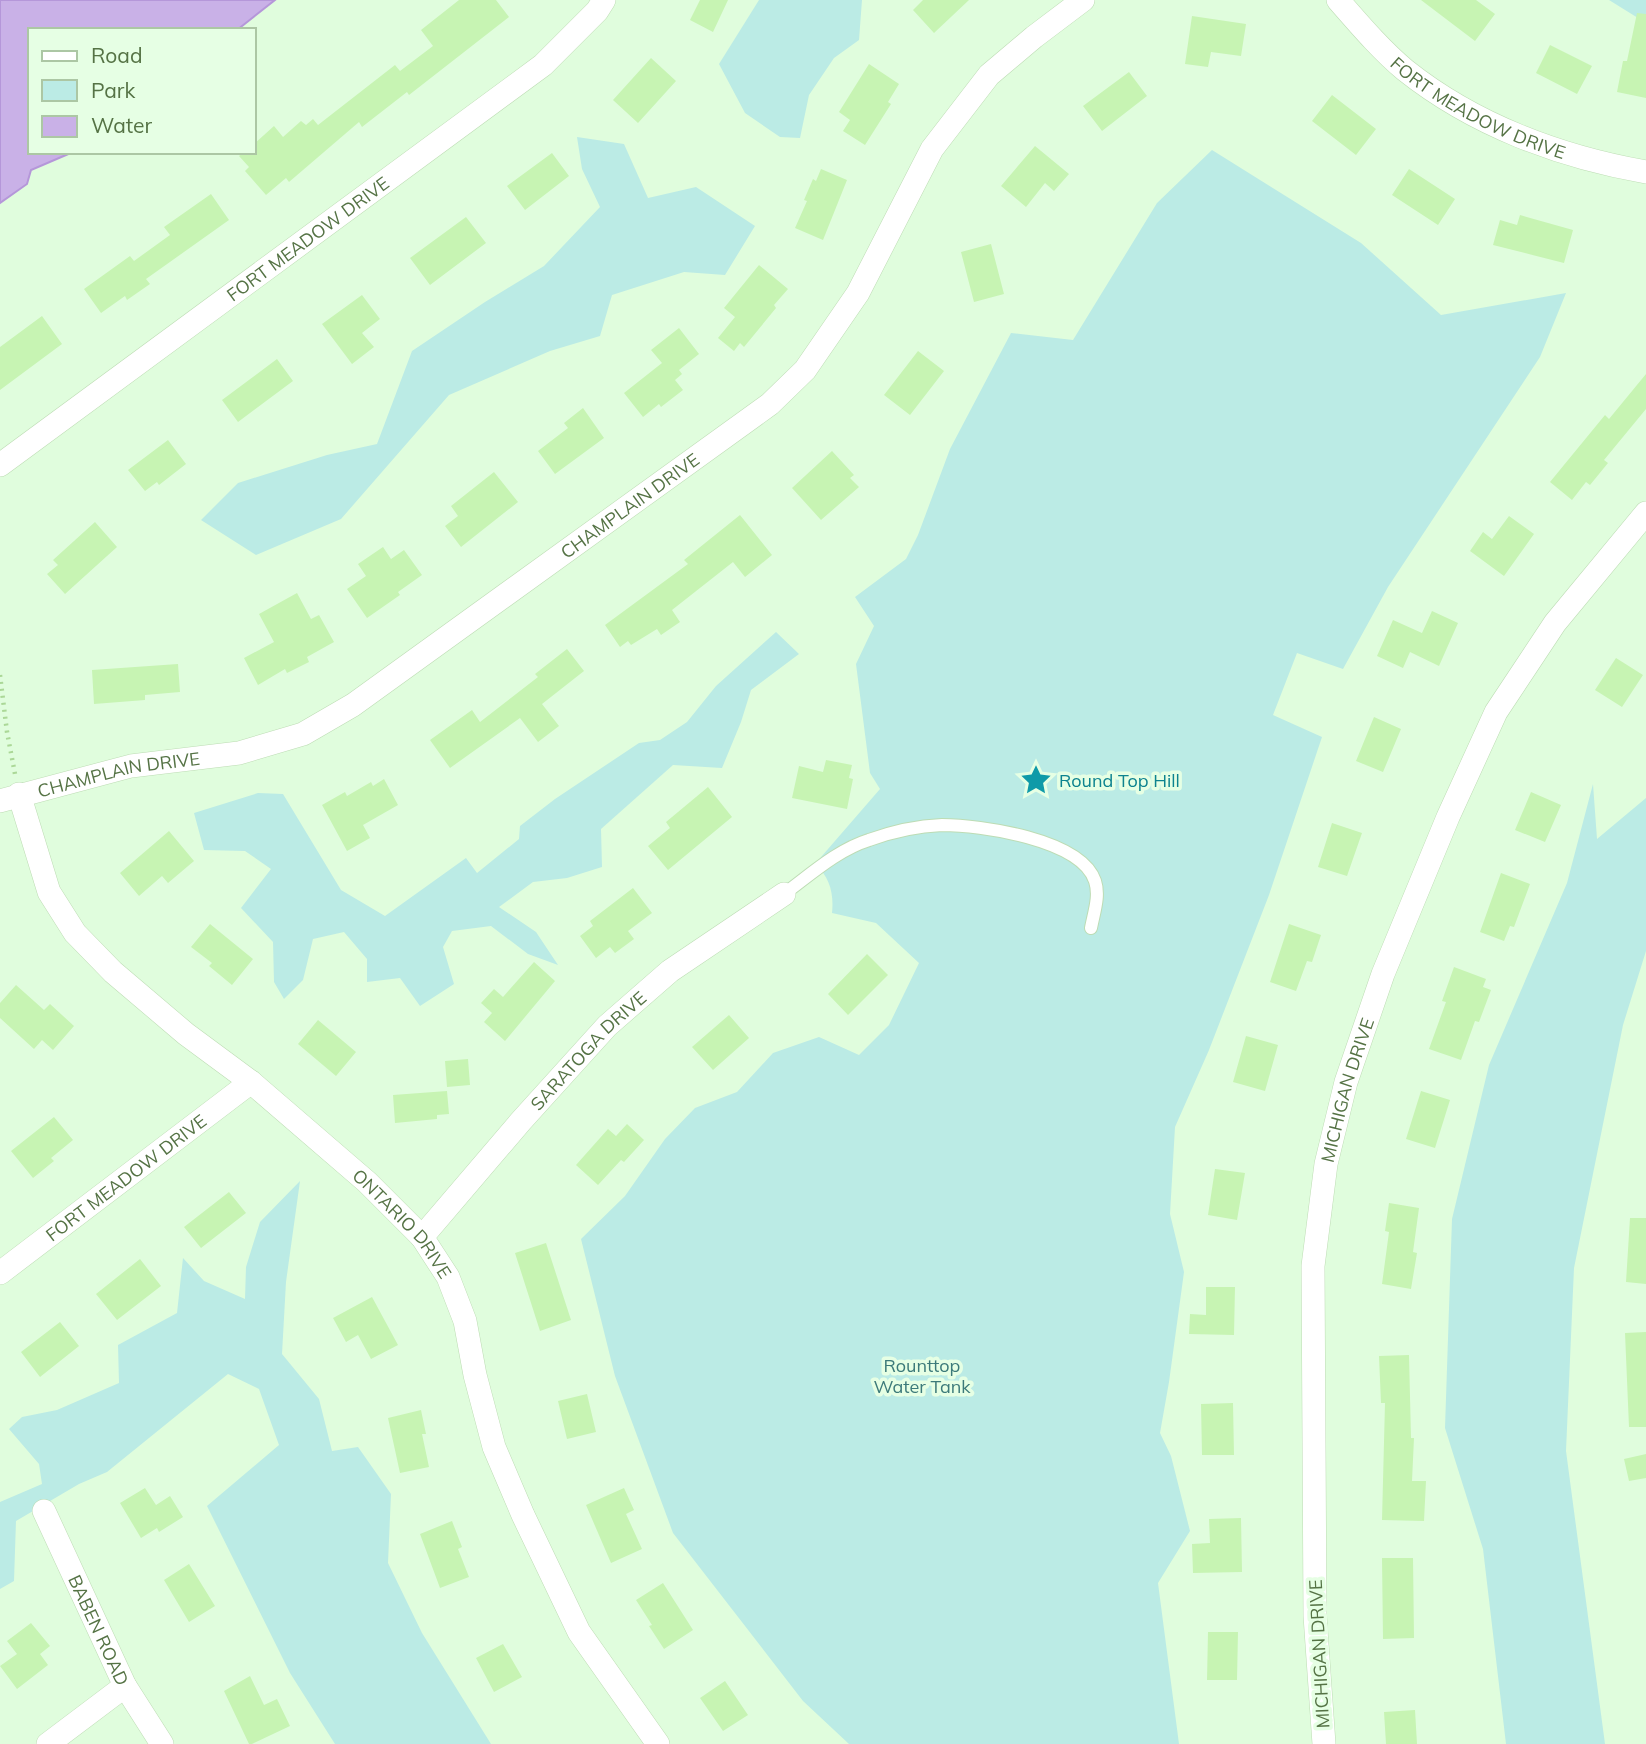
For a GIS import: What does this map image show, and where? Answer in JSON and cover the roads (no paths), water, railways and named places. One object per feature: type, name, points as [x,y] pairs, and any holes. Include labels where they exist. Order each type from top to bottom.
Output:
[{"type":"street","name":"FORT MEADOW DRIVE","points":[[0,465],[543,65],[597,11],[604,0]]},
{"type":"street","name":"CHAMPLAIN DRIVE","points":[[10,798],[131,766],[239,753],[303,734],[353,705],[770,404],[805,370],[858,293],[932,149],[989,75],[1083,0]]},
{"type":"street","name":"FORT MEADOW DRIVE","points":[[1338,0],[1405,69],[1457,106],[1508,131],[1566,154],[1646,172]]},
{"type":"street","name":"MICHIGAN DRIVE","points":[[1324,1744],[1315,1616],[1313,1266],[1326,1164],[1346,1082],[1383,974],[1448,817],[1496,712],[1555,623],[1646,513]]},
{"type":"street","name":"ONTARIO DRIVE","points":[[10,798],[49,892],[75,933],[113,972],[186,1034],[251,1082],[367,1182],[422,1237],[448,1277],[465,1321],[475,1376],[494,1447],[523,1515],[579,1632],[658,1744]]},
{"type":"street","name":"SARATOGA DRIVE","points":[[422,1237],[607,1026],[670,971],[784,894]]},
{"type":"street","name":"FORT MEADOW DRIVE","points":[[0,1273],[251,1082]]},
{"type":"street","name":"BABEN ROAD","points":[[44,1511],[125,1686],[162,1744]]},
{"type":"street","points":[[48,1744],[125,1686]]},
{"type":"lane","points":[[784,894],[841,853],[866,840],[940,825],[982,827],[1037,839],[1080,860],[1095,879],[1097,898],[1091,928]]},
{"type":"water","points":[[0,0],[275,0],[240,28],[28,28],[28,154],[68,154],[31,170],[27,184],[0,203]]},
{"type":"place","name":"Round Top Hill","points":[[1036,780]]},
{"type":"park label","name":"Rounttop Water Tank","points":[[922,1375]]}]
